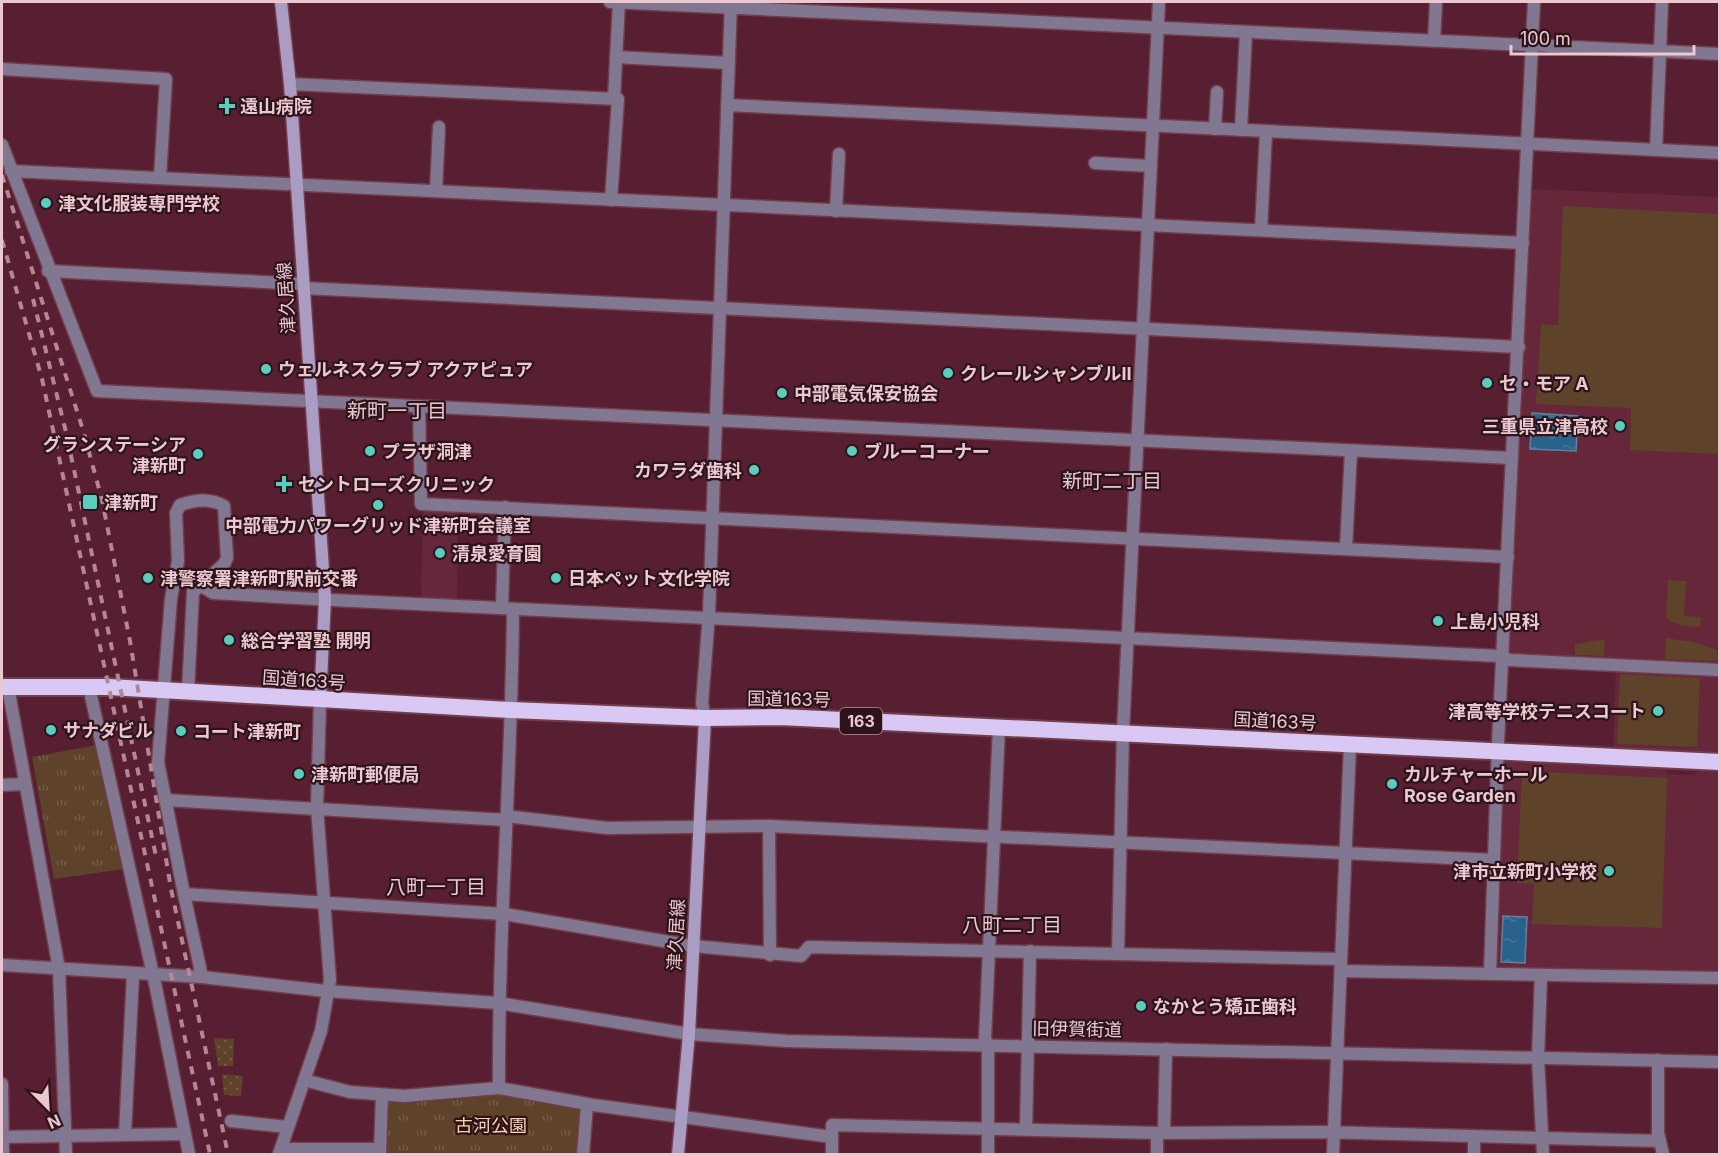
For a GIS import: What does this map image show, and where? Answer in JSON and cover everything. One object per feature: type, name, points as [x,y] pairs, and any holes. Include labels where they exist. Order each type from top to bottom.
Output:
[{"type":"highway","name":"国道163号","points":[[5,687],[165,690],[320,701],[511,710],[705,718],[780,717],[1719,762]]},
{"type":"main road","name":"津久居線","points":[[281,2],[290,84],[295,185],[325,599],[320,701]]},
{"type":"main road","name":"津久居線","points":[[678,1155],[689,1034],[705,718]]},
{"type":"street","points":[[610,2],[731,4],[1158,28],[1719,54]]},
{"type":"street","points":[[614,99],[619,2]]},
{"type":"street","points":[[1118,952],[1123,732],[1159,2]]},
{"type":"street","points":[[1434,41],[1436,2]]},
{"type":"street","points":[[1490,974],[1498,751],[1534,2]]},
{"type":"street","points":[[1656,150],[1662,2]]},
{"type":"street","points":[[705,718],[702,703],[712,518],[731,4]]},
{"type":"street","points":[[1241,130],[1246,32]]},
{"type":"street","points":[[616,57],[729,63]]},
{"type":"street","points":[[2,69],[166,79],[160,178]]},
{"type":"street","points":[[290,84],[618,99],[611,200]]},
{"type":"street","points":[[1215,129],[1217,92]]},
{"type":"street","points":[[728,105],[1719,153]]},
{"type":"street","points":[[436,192],[439,127]]},
{"type":"street","points":[[1261,230],[1266,132]]},
{"type":"street","points":[[2,145],[48,272],[97,391],[1512,458]]},
{"type":"street","points":[[836,211],[839,154]]},
{"type":"street","points":[[1095,163],[1151,166]]},
{"type":"street","points":[[11,171],[1523,243]]},
{"type":"street","points":[[48,272],[1144,330],[1518,346]]},
{"type":"street","points":[[419,406],[421,504],[1508,557]]},
{"type":"street","points":[[1346,548],[1351,452]]},
{"type":"street","points":[[188,692],[193,592],[224,564],[227,558],[226,514],[224,506],[216,501],[189,502],[180,505],[176,513],[178,561],[171,599],[158,762],[202,977]]},
{"type":"street","points":[[499,1088],[498,1004],[504,914],[511,710],[505,507]]},
{"type":"street","points":[[200,585],[213,593],[1719,670]]},
{"type":"street","points":[[5,687],[59,969],[66,1155]]},
{"type":"street","points":[[89,687],[153,975],[189,1155]]},
{"type":"street","points":[[320,701],[316,807],[330,980],[326,991],[321,1032],[280,1152],[380,1152],[382,1095]]},
{"type":"street","points":[[988,1155],[988,1045],[985,1039],[999,727]]},
{"type":"street","points":[[1333,1155],[1350,745]]},
{"type":"street","points":[[2,785],[25,784]]},
{"type":"street","points":[[165,800],[506,818],[607,828],[769,826],[1494,860]]},
{"type":"street","points":[[769,826],[770,955]]},
{"type":"street","points":[[184,894],[504,914],[693,946],[770,955],[801,956],[809,947],[1118,952],[1490,974],[1719,978]]},
{"type":"street","points":[[1026,1129],[1030,951]]},
{"type":"street","name":"旧伊賀街道","points":[[2,965],[202,977],[326,991],[498,1004],[689,1034],[788,1041],[1719,1062]]},
{"type":"street","points":[[125,1134],[133,974]]},
{"type":"street","points":[[1541,975],[1538,1058],[1543,1155]]},
{"type":"street","points":[[1157,1155],[1161,1132],[1166,1049]]},
{"type":"street","points":[[1658,1060],[1660,1141],[1663,1155]]},
{"type":"street","points":[[304,1080],[350,1092],[404,1096],[499,1088],[680,1118],[832,1137]]},
{"type":"street","points":[[2,1084],[3,1155]]},
{"type":"street","points":[[583,1155],[587,1104]]},
{"type":"street","points":[[231,1121],[288,1127]]},
{"type":"street","points":[[832,1155],[832,1125],[1660,1141]]},
{"type":"street","points":[[2,1137],[185,1134]]},
{"type":"street","points":[[1474,1137],[1474,1155]]},
{"type":"shaded area","name":"三重県立津高校","points":[[1532,189],[1719,197],[1719,664],[1509,654]]},
{"type":"shaded area","name":"清泉愛育園","points":[[423,508],[458,509],[457,599],[421,598]]},
{"type":"shaded area","name":"津高等学校テニスコート","points":[[1616,670],[1719,675],[1719,755],[1613,751]]},
{"type":"shaded area","name":"津市立新町小学校","points":[[1507,762],[1664,769],[1669,774],[1694,775],[1698,771],[1719,772],[1719,973],[1497,969],[1503,766]]},
{"type":"green space","points":[[1563,206],[1719,214],[1719,454],[1630,450],[1631,408],[1536,404],[1541,324],[1558,325]]},
{"type":"green space","points":[[1668,580],[1686,581],[1684,616],[1701,617],[1700,627],[1683,626],[1669,621],[1666,616]]},
{"type":"green space","points":[[1666,638],[1693,642],[1717,650],[1717,661],[1665,659]]},
{"type":"green space","points":[[1605,639],[1604,656],[1575,655],[1575,644]]},
{"type":"green space","name":"津高等学校テニスコート","points":[[1620,674],[1700,678],[1697,747],[1617,744]]},
{"type":"green space","points":[[97,745],[124,869],[54,879],[32,757]]},
{"type":"green space","points":[[1522,771],[1667,778],[1662,928],[1532,924],[1534,884],[1517,883]]},
{"type":"green space","points":[[214,1038],[234,1039],[233,1066],[218,1066]]},
{"type":"green space","points":[[222,1074],[243,1076],[241,1096],[224,1095]]},
{"type":"green space","name":"古河公園","points":[[497,1095],[576,1108],[580,1112],[577,1154],[386,1154],[387,1104],[390,1101]]},
{"type":"water","points":[[1532,413],[1578,416],[1576,451],[1530,449]]},
{"type":"water","points":[[1503,916],[1527,917],[1525,963],[1501,962]]},
{"type":"railway","points":[[2,175],[83,430],[102,500],[130,641],[171,889],[228,1154]]},
{"type":"railway","points":[[2,240],[42,379],[210,1154]]},
{"type":"railway","points":[[33,299],[66,432],[157,861]]},
{"type":"place","name":"遠山病院","points":[[227,106]]},
{"type":"place","name":"津文化服装専門学校","points":[[46,203]]},
{"type":"place","name":"ウェルネスクラブ アクアピュア","points":[[266,369]]},
{"type":"place","name":"クレールシャンブルⅡ","points":[[948,373]]},
{"type":"place","name":"セ・モア A","points":[[1487,383]]},
{"type":"place","name":"中部電気保安協会","points":[[782,393]]},
{"type":"place","name":"三重県立津高校","points":[[1620,426]]},
{"type":"place","name":"プラザ洞津","points":[[370,451]]},
{"type":"place","name":"ブルーコーナー","points":[[852,451]]},
{"type":"place","name":"グランステーシア 津新町","points":[[198,454]]},
{"type":"place","name":"カワラダ歯科","points":[[754,470]]},
{"type":"place","name":"セントローズクリニック","points":[[284,484]]},
{"type":"place","name":"津新町","points":[[90,502]]},
{"type":"place","name":"中部電力パワーグリッド津新町会議室","points":[[378,505]]},
{"type":"place","name":"清泉愛育園","points":[[440,553]]},
{"type":"place","name":"津警察署津新町駅前交番","points":[[148,578]]},
{"type":"place","name":"日本ペット文化学院","points":[[556,578]]},
{"type":"place","name":"上島小児科","points":[[1438,621]]},
{"type":"place","name":"総合学習塾 開明","points":[[229,640]]},
{"type":"place","name":"津高等学校テニスコート","points":[[1658,711]]},
{"type":"place","name":"サナダビル","points":[[51,730]]},
{"type":"place","name":"コート津新町","points":[[181,731]]},
{"type":"place","name":"津新町郵便局","points":[[299,774]]},
{"type":"place","name":"カルチャーホール Rose Garden","points":[[1392,784]]},
{"type":"place","name":"津市立新町小学校","points":[[1609,871]]},
{"type":"place","name":"なかとう矯正歯科","points":[[1141,1006]]},
{"type":"district","name":"新町一丁目","points":[[397,411]]},
{"type":"district","name":"新町二丁目","points":[[1112,481]]},
{"type":"district","name":"八町一丁目","points":[[436,887]]},
{"type":"district","name":"八町二丁目","points":[[1012,925]]}]
